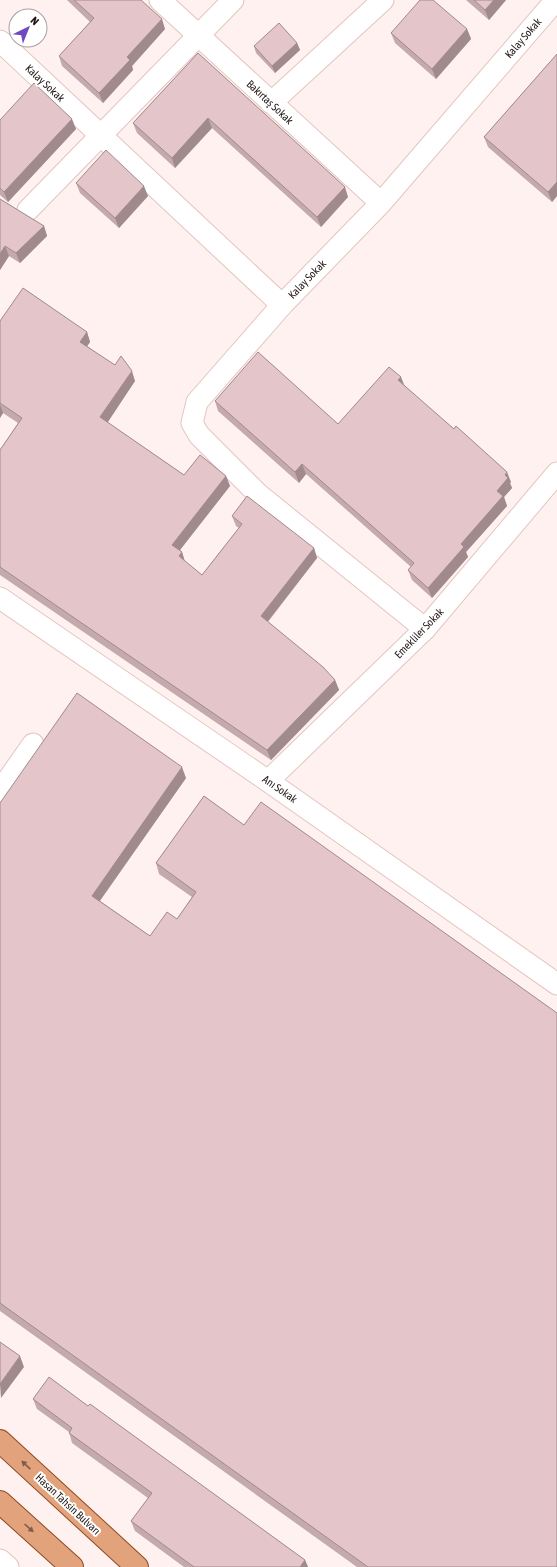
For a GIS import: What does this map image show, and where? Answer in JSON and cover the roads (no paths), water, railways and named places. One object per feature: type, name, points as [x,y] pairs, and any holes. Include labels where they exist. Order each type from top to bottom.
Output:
[{"type":"main road","name":"Hasan Tahsin Bulvarı","points":[[0,1441],[137,1567]]},
{"type":"main road","points":[[0,1502],[72,1567]]},
{"type":"street","name":"Bakırtaş Sokak","points":[[160,0],[381,203]]},
{"type":"street","points":[[28,210],[232,0]]},
{"type":"street","points":[[271,103],[383,0]]},
{"type":"street","name":"Kalay Sokak","points":[[0,41],[282,305],[381,203],[556,0]]},
{"type":"street","points":[[282,305],[197,402],[192,423],[199,435],[258,494],[425,629]]},
{"type":"street","name":"Emekliler Sokak","points":[[268,781],[425,629],[557,473]]},
{"type":"street","name":"Anı Sokak","points":[[0,598],[268,781],[557,984]]},
{"type":"street","points":[[0,791],[33,744]]},
{"type":"street","points":[[0,1560],[8,1567]]}]
